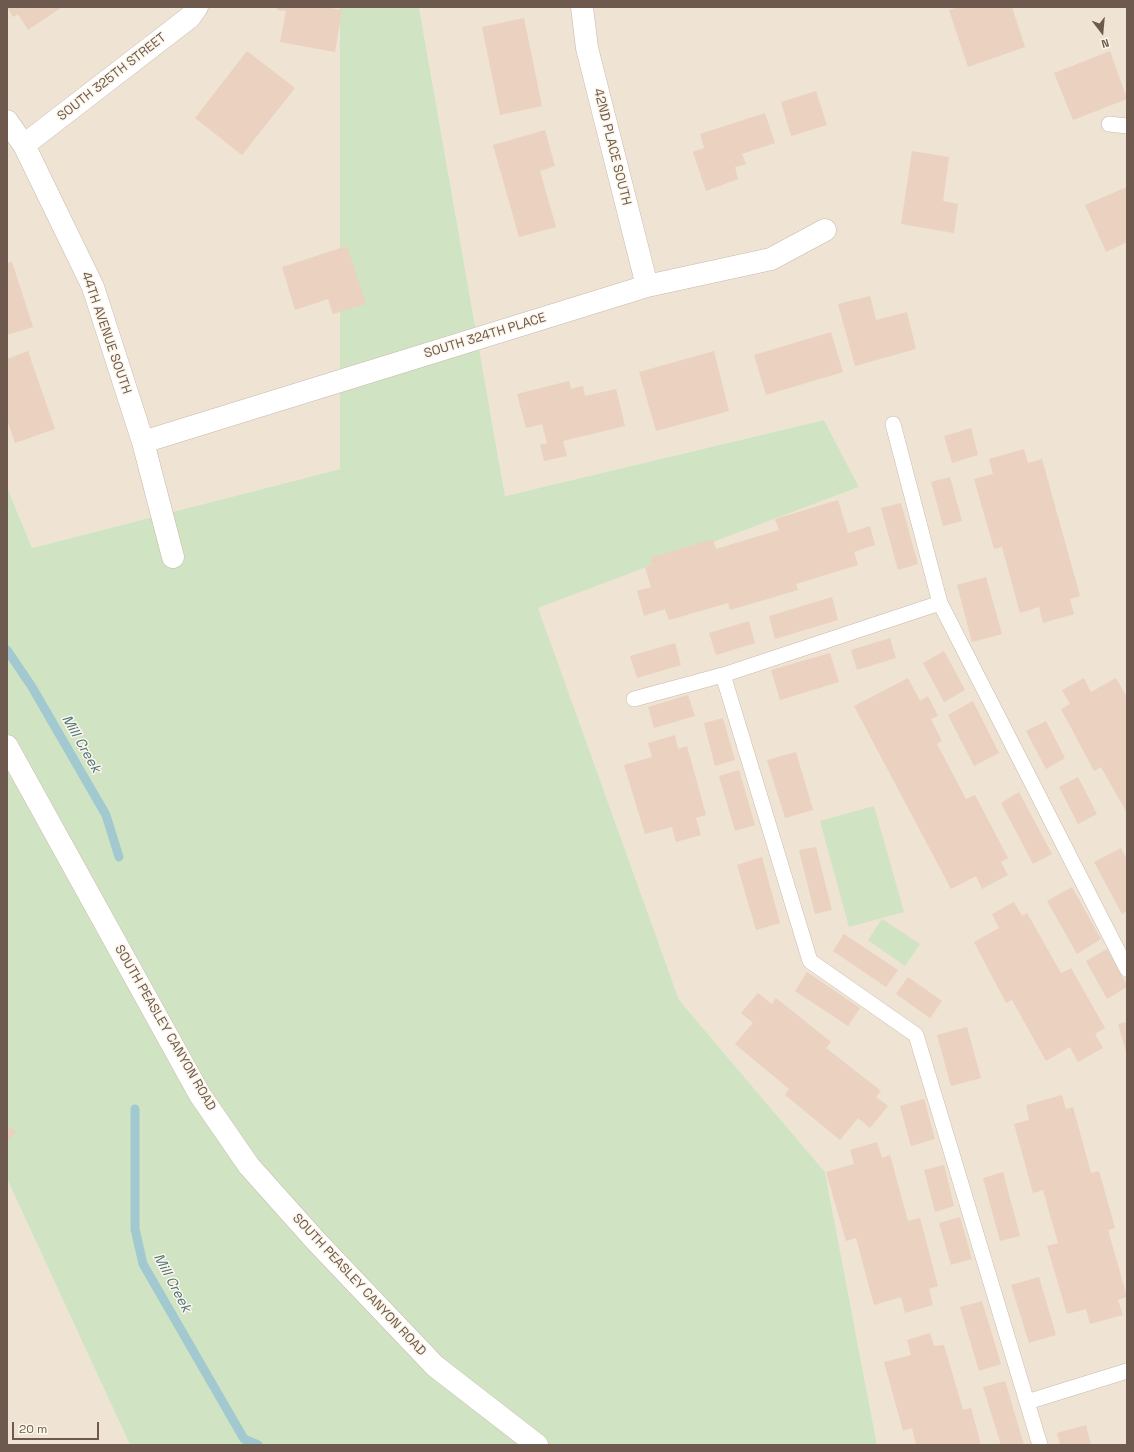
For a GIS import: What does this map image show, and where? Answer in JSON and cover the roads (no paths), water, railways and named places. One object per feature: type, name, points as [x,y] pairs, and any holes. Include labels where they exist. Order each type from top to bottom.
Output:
[{"type":"street","name":"SOUTH 325TH STREET","points":[[24,145],[190,17],[197,7]]},
{"type":"street","name":"42ND PLACE SOUTH","points":[[582,7],[587,48],[647,286]]},
{"type":"street","name":"44TH AVENUE SOUTH","points":[[7,121],[24,145],[93,287],[143,442],[173,557]]},
{"type":"street","name":"SOUTH 324TH PLACE","points":[[143,442],[647,286],[771,259],[825,230]]},
{"type":"street","name":"SOUTH PEASLEY CANYON ROAD","points":[[7,746],[200,1095],[249,1166],[316,1241],[435,1366],[536,1445]]},
{"type":"lane","points":[[1109,124],[1127,126]]},
{"type":"lane","points":[[893,424],[940,603],[1127,969]]},
{"type":"lane","points":[[634,699],[723,675],[940,603]]},
{"type":"lane","points":[[723,675],[810,961],[916,1035],[1040,1445]]},
{"type":"lane","points":[[1027,1402],[1127,1371]]},
{"type":"waterway","name":"Mill Creek","points":[[7,650],[32,687],[106,815],[119,857]]},
{"type":"waterway","name":"Mill Creek","points":[[135,1109],[135,1229],[143,1264],[244,1439],[258,1445]]}]
